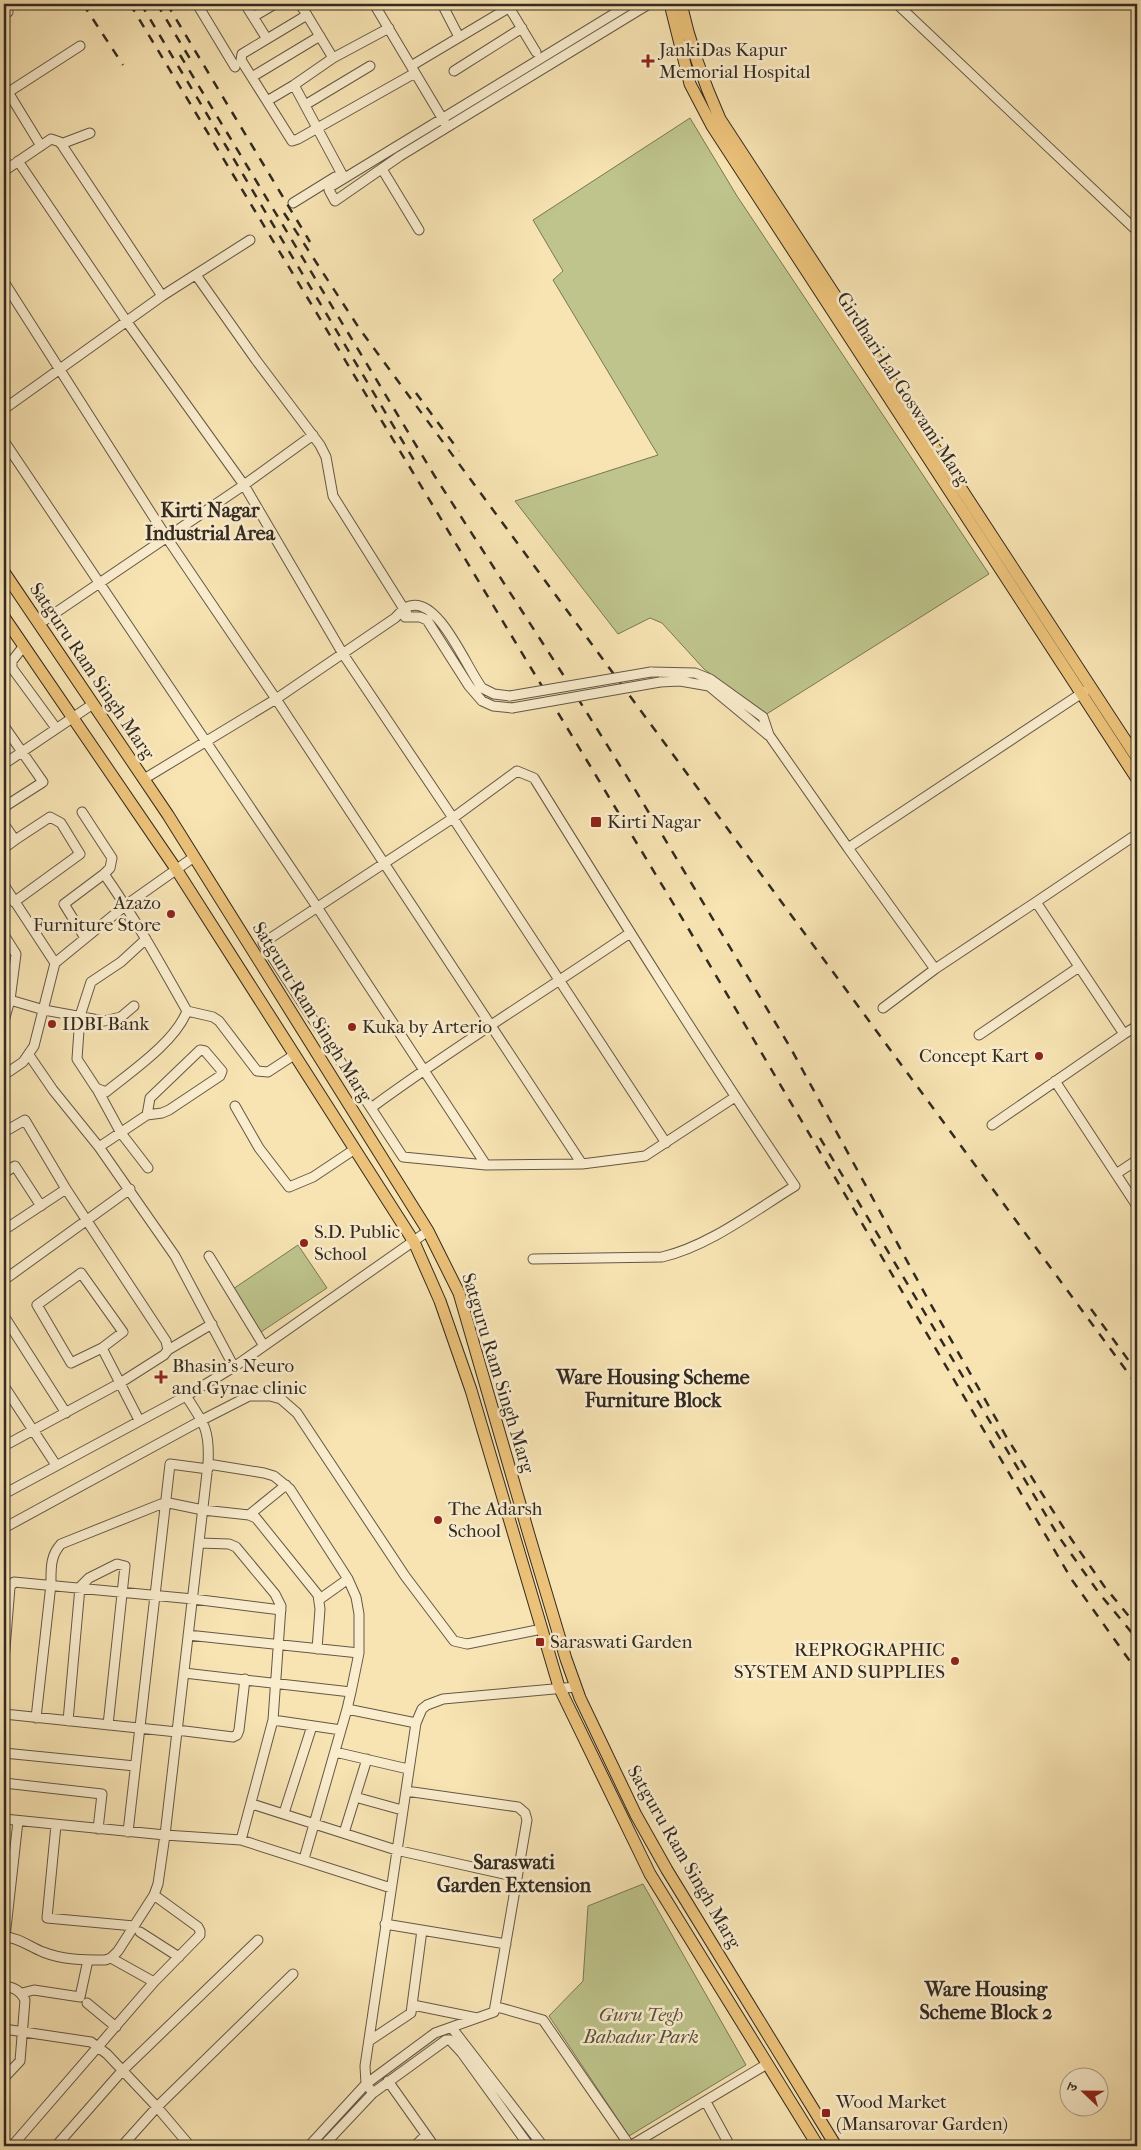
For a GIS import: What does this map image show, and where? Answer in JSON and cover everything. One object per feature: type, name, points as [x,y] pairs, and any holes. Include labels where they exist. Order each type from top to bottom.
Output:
[{"type":"main road","name":"Girdhari Lal Goswami Marg","points":[[670,4],[690,84],[712,126],[1086,690],[1137,758]]},
{"type":"main road","name":"Girdhari Lal Goswami Marg","points":[[681,4],[688,35],[703,80],[720,119],[1086,690],[1137,779]]},
{"type":"main road","name":"Satguru Ram Singh Marg","points":[[4,572],[144,779],[428,1231],[459,1293],[529,1535],[576,1687],[636,1815],[667,1870],[836,2146]]},
{"type":"main road","name":"Satguru Ram Singh Marg","points":[[4,618],[71,719],[176,869],[414,1242],[440,1301],[471,1390],[559,1687],[650,1874],[818,2146]]},
{"type":"street","points":[[197,4],[236,67]]},
{"type":"street","points":[[245,4],[267,39]]},
{"type":"street","points":[[253,16],[275,4]]},
{"type":"street","points":[[300,4],[333,58]]},
{"type":"street","points":[[374,4],[447,128]]},
{"type":"street","points":[[442,4],[459,37]]},
{"type":"street","points":[[293,203],[442,118],[630,4]]},
{"type":"street","points":[[343,176],[329,189],[335,201],[447,128],[648,4]]},
{"type":"street","points":[[897,4],[1137,231]]},
{"type":"street","points":[[307,15],[247,50],[241,57],[292,141],[318,128],[413,69],[510,5],[536,52]]},
{"type":"street","points":[[267,100],[294,85],[333,58],[389,28]]},
{"type":"street","points":[[454,71],[522,28]]},
{"type":"street","points":[[252,77],[320,36]]},
{"type":"street","points":[[41,146],[6,93],[80,46]]},
{"type":"street","points":[[305,105],[370,66]]},
{"type":"street","points":[[294,85],[343,176]]},
{"type":"street","points":[[61,144],[90,133]]},
{"type":"street","points":[[4,171],[54,139],[61,144],[162,296]]},
{"type":"street","points":[[18,161],[127,322],[244,485],[343,654],[666,1143]]},
{"type":"street","points":[[382,169],[419,230]]},
{"type":"street","points":[[4,409],[162,296],[250,240]]},
{"type":"street","points":[[196,275],[256,360],[313,435],[326,458],[333,496],[409,617]]},
{"type":"street","points":[[4,282],[167,538],[276,699],[582,1164]]},
{"type":"street","points":[[40,624],[244,485],[313,435]]},
{"type":"street","points":[[4,440],[486,1164]]},
{"type":"street","points":[[144,779],[276,699],[396,618],[404,609],[411,605],[418,605],[432,611],[482,688],[494,694],[510,696],[651,672],[695,672],[710,679],[763,717],[769,735]]},
{"type":"street","points":[[396,618],[420,616],[427,620],[469,686],[482,701],[493,706],[512,708],[660,682],[680,681],[710,686],[769,735],[935,969]]},
{"type":"street","points":[[23,647],[12,661],[12,668],[56,728]]},
{"type":"street","points":[[848,848],[1086,690]]},
{"type":"street","points":[[4,764],[93,704]]},
{"type":"street","points":[[4,726],[43,782],[4,807]]},
{"type":"street","points":[[252,949],[453,818],[517,771],[534,778],[630,933],[735,1097],[795,1186],[697,1245],[679,1253],[662,1257],[534,1259]]},
{"type":"street","points":[[82,812],[112,858],[110,868],[104,874],[64,904],[85,938]]},
{"type":"street","points":[[4,848],[50,817],[61,823],[80,854],[14,902]]},
{"type":"street","points":[[4,824],[15,840]]},
{"type":"street","points":[[884,1008],[935,969],[1137,834]]},
{"type":"street","points":[[4,1075],[29,1055],[38,1037],[56,962],[126,905],[194,857]]},
{"type":"street","points":[[104,874],[126,905],[187,1011],[213,1017],[219,1021],[257,1071],[262,1073],[272,1070],[294,1056]]},
{"type":"street","points":[[4,885],[56,962]]},
{"type":"street","points":[[1036,902],[1124,1034]]},
{"type":"street","points":[[371,1108],[424,1069],[492,1026],[630,933]]},
{"type":"street","points":[[146,939],[120,962],[91,982],[80,1016],[76,1055],[78,1062],[96,1088],[121,1133],[148,1168]]},
{"type":"street","points":[[4,1021],[10,1000],[16,954],[5,940]]},
{"type":"street","points":[[262,943],[403,1157],[486,1164],[582,1164],[645,1156],[735,1097]]},
{"type":"street","points":[[979,1035],[1079,967]]},
{"type":"street","points":[[10,1000],[44,1010],[112,1021],[121,1017],[134,1006]]},
{"type":"street","points":[[96,1088],[106,1092],[176,1030],[187,1011]]},
{"type":"street","points":[[992,1125],[1137,1026]]},
{"type":"street","points":[[99,1147],[147,1115],[169,1110],[220,1076],[222,1072],[205,1051],[200,1050],[150,1098],[147,1115]]},
{"type":"street","points":[[29,1055],[53,1090],[130,1189],[175,1256],[234,1367]]},
{"type":"street","points":[[1055,1081],[1137,1206]]},
{"type":"street","points":[[235,1106],[259,1148],[289,1187],[313,1177],[355,1149]]},
{"type":"street","points":[[4,1132],[24,1120],[87,1222],[166,1341],[168,1350]]},
{"type":"street","points":[[1116,1174],[1137,1160]]},
{"type":"street","points":[[4,1173],[15,1166],[41,1206]]},
{"type":"street","points":[[4,1230],[66,1189]]},
{"type":"street","points":[[4,1280],[87,1222],[130,1189]]},
{"type":"street","points":[[4,1494],[186,1396],[234,1367],[428,1231]]},
{"type":"street","points":[[209,1256],[264,1346]]},
{"type":"street","points":[[81,1273],[123,1332],[102,1348],[71,1363],[37,1305],[81,1273]]},
{"type":"street","points":[[4,1316],[66,1412]]},
{"type":"street","points":[[4,1446],[120,1383],[164,1355],[168,1350],[212,1324]]},
{"type":"street","points":[[102,1348],[139,1420]]},
{"type":"street","points":[[4,1386],[56,1465]]},
{"type":"street","points":[[111,1958],[137,1929],[154,1895],[158,1884],[165,1835],[208,1467],[209,1439],[202,1420],[186,1396]]},
{"type":"street","points":[[4,1528],[249,1396],[270,1396],[281,1399],[297,1413],[405,1576],[454,1641],[467,1644],[542,1629]]},
{"type":"street","points":[[128,1832],[170,1464],[264,1473],[274,1476],[286,1485],[348,1579],[356,1597],[359,1614],[359,1653],[351,1692],[304,1859]]},
{"type":"street","points":[[249,1515],[286,1485]]},
{"type":"street","points":[[36,1718],[51,1584],[51,1563],[54,1551],[61,1544],[165,1504],[170,1503],[203,1510],[249,1515],[256,1518],[320,1599],[317,1649]]},
{"type":"street","points":[[199,1543],[229,1544],[236,1547],[275,1594],[281,1610],[273,1720],[241,1840]]},
{"type":"street","points":[[68,1721],[80,1587],[89,1578],[117,1564],[124,1566],[108,1725]]},
{"type":"street","points":[[320,1599],[348,1579]]},
{"type":"street","points":[[4,1661],[7,1594],[14,1582],[80,1587],[281,1610]]},
{"type":"street","points":[[188,1635],[278,1646],[359,1653]]},
{"type":"street","points":[[184,1673],[351,1692]]},
{"type":"street","points":[[4,1714],[232,1736],[237,1735],[240,1730],[245,1679]]},
{"type":"street","points":[[373,2093],[366,2084],[365,2066],[368,2041],[408,1769],[416,1723],[422,1709],[443,1698],[576,1687]]},
{"type":"street","points":[[347,1709],[416,1723]]},
{"type":"street","points":[[273,1720],[341,1730]]},
{"type":"street","points":[[284,1814],[312,1726]]},
{"type":"street","points":[[335,1752],[408,1769]]},
{"type":"street","points":[[4,1753],[135,1766]]},
{"type":"street","points":[[344,1833],[367,1759]]},
{"type":"street","points":[[4,1783],[102,1794],[98,1829]]},
{"type":"street","points":[[309,2146],[366,2084],[435,2033],[491,2014],[495,2008],[527,1820],[522,1810],[518,1807],[406,1791]]},
{"type":"street","points":[[355,1797],[402,1810]]},
{"type":"street","points":[[252,1804],[396,1850],[517,1877]]},
{"type":"street","points":[[4,1819],[128,1832],[241,1840],[391,1888]]},
{"type":"street","points":[[18,1821],[4,1937],[17,1940],[56,1957],[88,1960],[111,1958],[154,1982]]},
{"type":"street","points":[[56,1825],[47,1918],[137,1929],[179,1958]]},
{"type":"street","points":[[12,2146],[99,2048],[154,1982],[197,1939],[200,1931],[198,1927],[154,1895]]},
{"type":"street","points":[[385,1924],[506,1944]]},
{"type":"street","points":[[368,2041],[410,2015],[413,2005],[422,1930]]},
{"type":"street","points":[[56,2146],[122,2071],[258,1940]]},
{"type":"street","points":[[22,1993],[34,1990],[80,1997],[88,1960]]},
{"type":"street","points":[[122,2146],[157,2107],[293,1974]]},
{"type":"street","points":[[4,1986],[11,1987],[22,1993],[25,2000],[20,2061],[4,2078]]},
{"type":"street","points":[[87,2003],[116,2027]]},
{"type":"street","points":[[413,2005],[478,2019]]},
{"type":"street","points":[[495,2008],[542,2020],[630,2146],[767,2064]]},
{"type":"street","points":[[450,2040],[452,2028]]},
{"type":"street","points":[[452,2028],[543,2146]]},
{"type":"street","points":[[4,2029],[83,2040],[99,2048],[157,2107],[190,2146]]},
{"type":"street","points":[[323,2146],[373,2093],[446,2040],[450,2040]]},
{"type":"street","points":[[450,2040],[462,2053],[528,2146]]},
{"type":"street","points":[[388,2081],[434,2146]]},
{"type":"street","points":[[706,2102],[730,2146]]},
{"type":"street","points":[[415,2146],[426,2136]]},
{"type":"green space","points":[[690,118],[737,196],[989,574],[765,715],[704,669],[662,623],[650,618],[618,634],[515,501],[658,455],[553,280],[563,271],[533,220]]},
{"type":"green space","points":[[298,1245],[327,1288],[261,1332],[233,1289]]},
{"type":"green space","name":"Guru Tegh Bahadur Park","points":[[643,1884],[746,2065],[629,2136],[549,2016],[583,1981],[588,1906]]},
{"type":"railway","points":[[83,4],[123,65]]},
{"type":"railway","points":[[130,4],[688,928],[1072,1580],[1137,1671]]},
{"type":"railway","points":[[141,4],[418,467]]},
{"type":"railway","points":[[157,4],[192,62]]},
{"type":"railway","points":[[167,4],[310,242]]},
{"type":"railway","points":[[180,55],[434,475],[634,788],[790,1047],[930,1303],[1007,1438],[1065,1530],[1104,1586],[1137,1626]]},
{"type":"railway","points":[[284,213],[359,328],[1137,1385]]},
{"type":"railway","points":[[416,393],[459,451]]},
{"type":"railway","points":[[820,1138],[1059,1537],[1099,1593],[1137,1639]]},
{"type":"railway","points":[[1091,1309],[1137,1372]]},
{"type":"place","name":"JankiDas Kapur Memorial Hospital","points":[[648,61]]},
{"type":"place","name":"Kirti Nagar","points":[[596,822]]},
{"type":"place","name":"Azazo Furniture Store","points":[[171,914]]},
{"type":"place","name":"IDBI Bank","points":[[52,1024]]},
{"type":"place","name":"Kuka by Arterio","points":[[352,1027]]},
{"type":"place","name":"Concept Kart","points":[[1039,1056]]},
{"type":"place","name":"S.D. Public School","points":[[304,1243]]},
{"type":"place","name":"Bhasin's Neuro and Gynae clinic","points":[[161,1377]]},
{"type":"place","name":"The Adarsh School","points":[[438,1520]]},
{"type":"place","name":"Saraswati Garden","points":[[540,1642]]},
{"type":"place","name":"REPROGRAPHIC SYSTEM AND SUPPLIES","points":[[955,1661]]},
{"type":"place","name":"Wood Market (Mansarovar Garden)","points":[[826,2113]]},
{"type":"district","name":"Kirti Nagar Industrial Area","points":[[210,522]]},
{"type":"district","name":"Ware Housing Scheme Furniture Block","points":[[653,1388]]},
{"type":"district","name":"Saraswati Garden Extension","points":[[514,1874]]},
{"type":"district","name":"Ware Housing Scheme Block 2","points":[[986,2000]]}]
